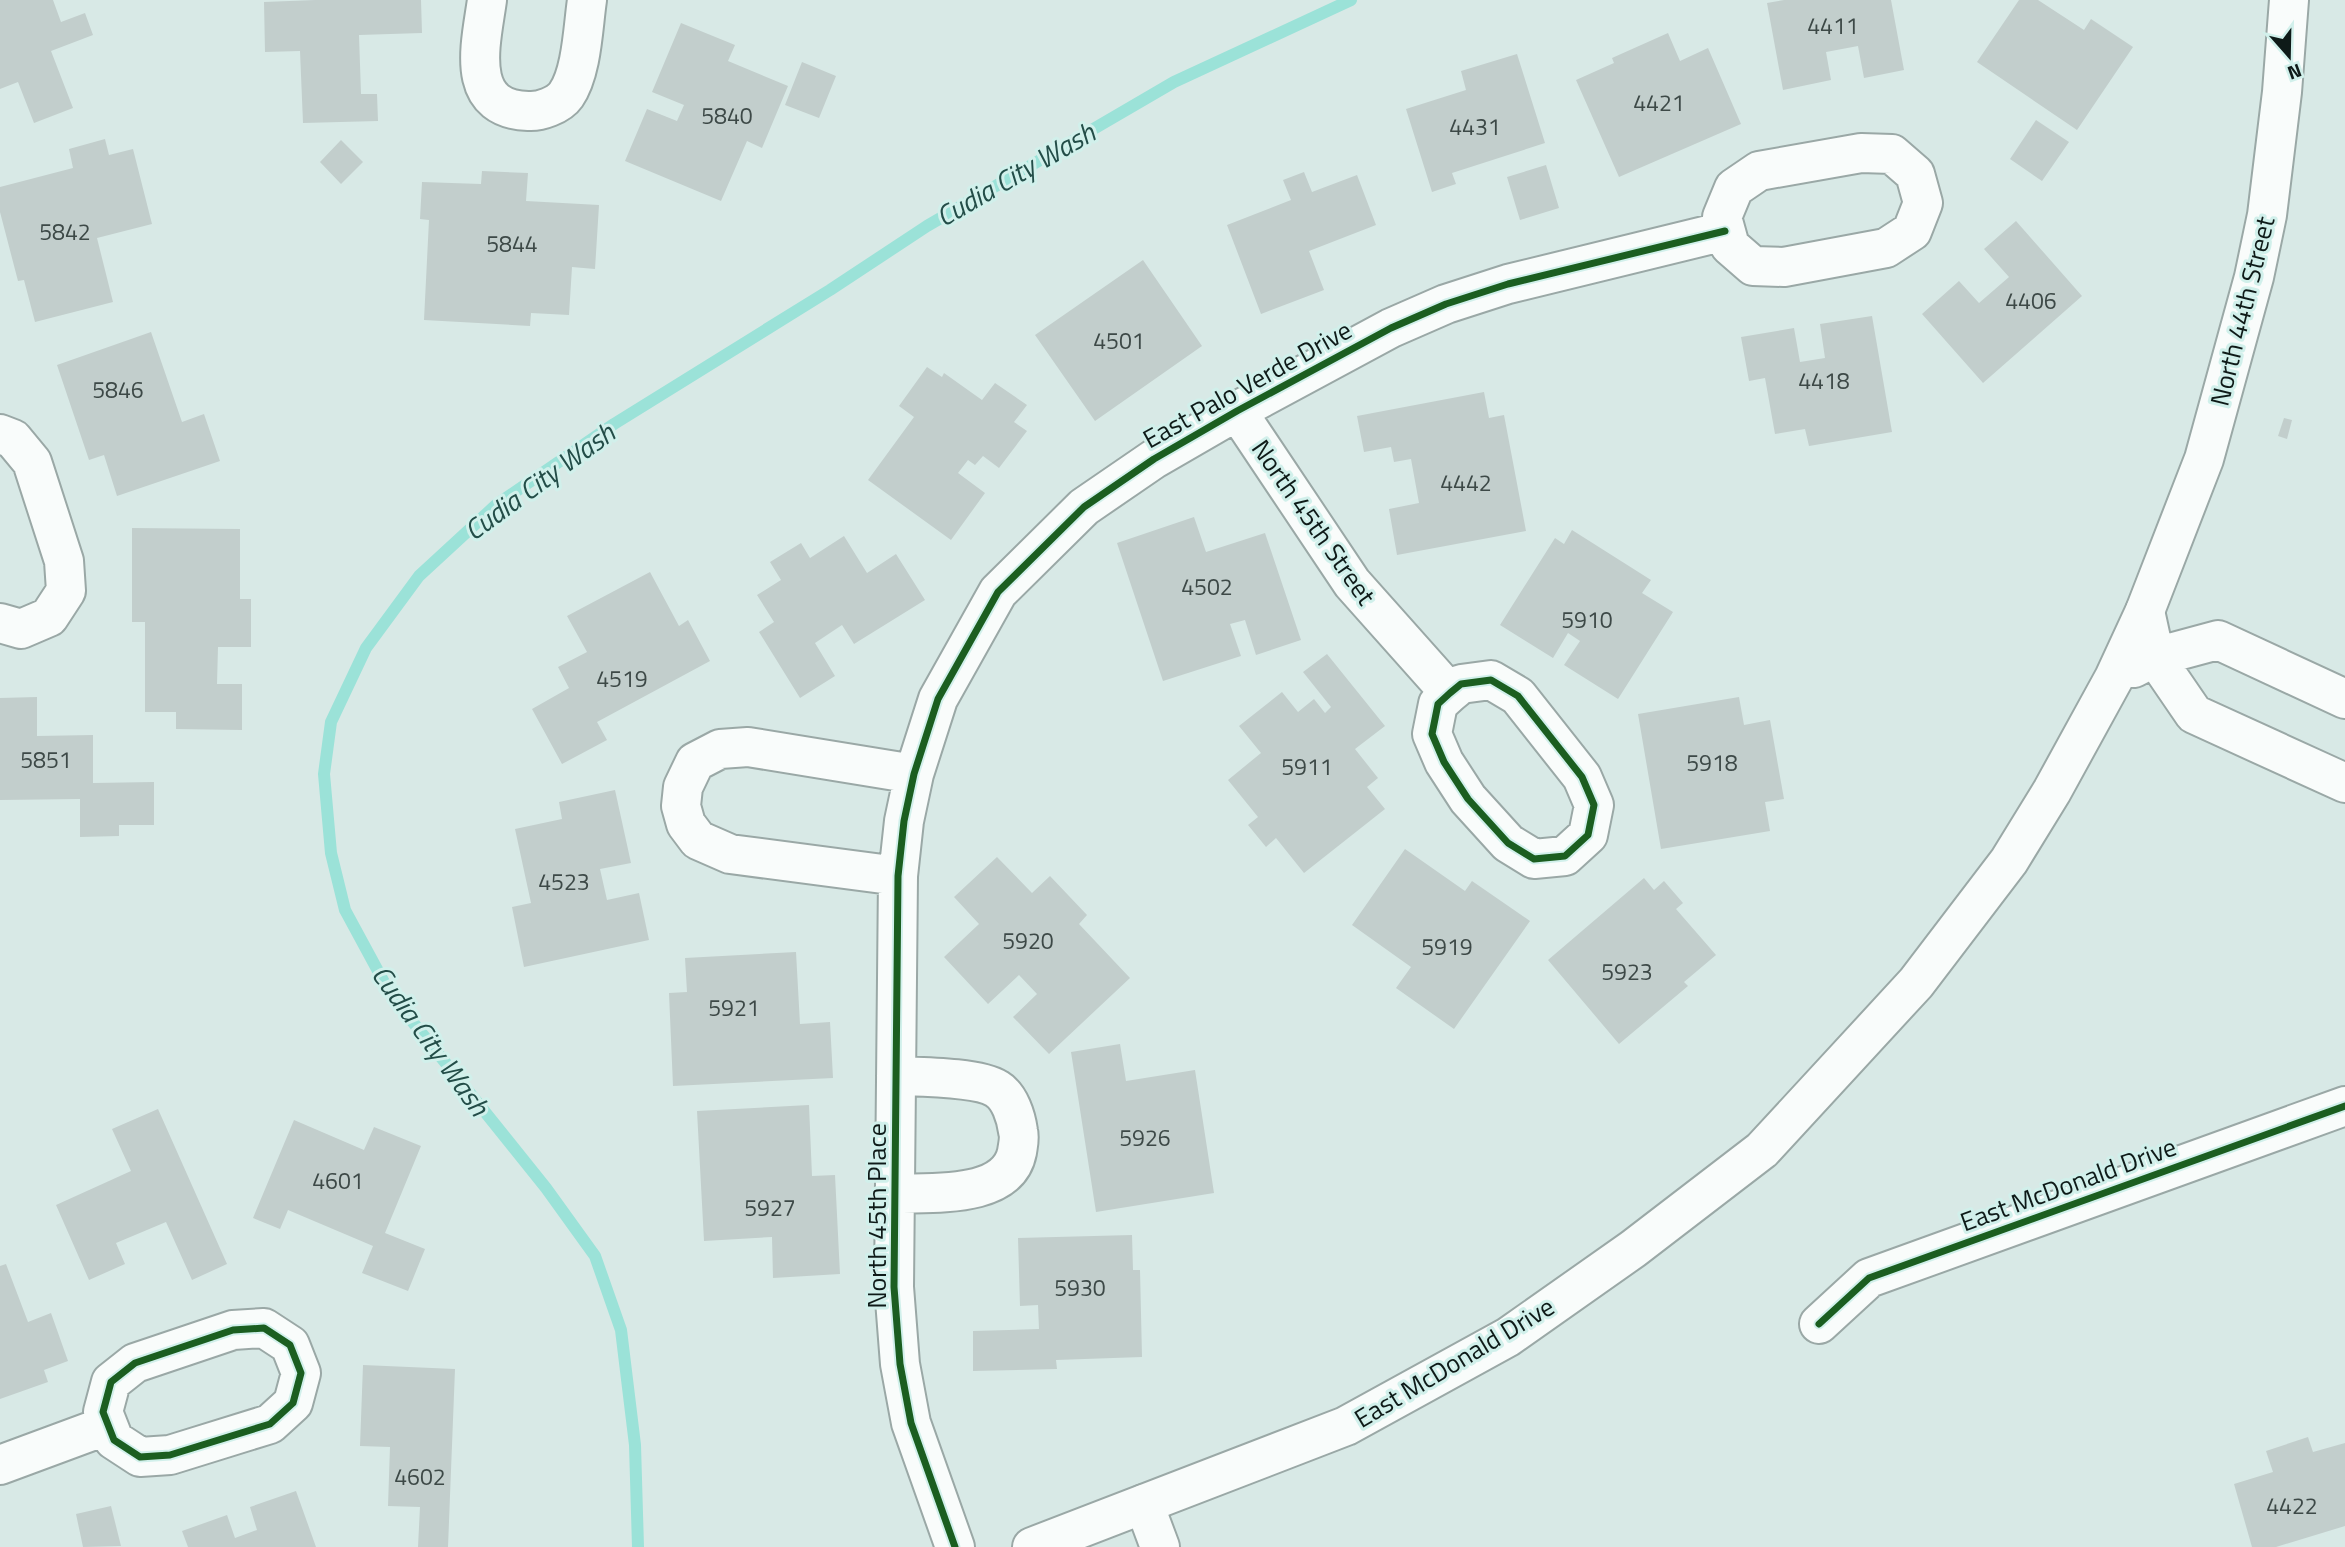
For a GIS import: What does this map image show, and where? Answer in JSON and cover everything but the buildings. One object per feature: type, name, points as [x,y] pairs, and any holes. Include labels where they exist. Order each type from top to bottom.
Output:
[{"type":"street","points":[[487,0],[478,60],[485,90],[508,110],[539,112],[565,96],[577,68],[587,0]]},
{"type":"street","name":"North 44th Street","points":[[2146,611],[2204,459],[2254,278],[2267,215],[2282,92],[2288,0]]},
{"type":"street","points":[[1861,153],[1892,154],[1915,174],[1923,203],[1912,232],[1886,248],[1784,267],[1753,265],[1730,246],[1725,231],[1722,217],[1734,188],[1759,171],[1861,153]]},
{"type":"street","name":"East Palo Verde Drive","points":[[898,876],[904,821],[914,774],[938,699],[998,592],[1084,507],[1154,459],[1237,411],[1391,328],[1446,304],[1508,284],[1725,231]]},
{"type":"street","name":"North 45th Street","points":[[1237,411],[1352,583],[1450,693]]},
{"type":"street","points":[[0,434],[13,439],[32,462],[64,561],[66,591],[49,617],[21,629],[0,623]]},
{"type":"street","points":[[2146,611],[2155,657],[2194,714],[2345,783]]},
{"type":"street","name":"East McDonald Drive","points":[[1032,1547],[1346,1426],[1508,1337],[1633,1248],[1762,1150],[1916,983],[2009,862],[2052,791],[2114,678],[2146,611]]},
{"type":"street","points":[[2114,678],[2155,657],[2218,640],[2345,699]]},
{"type":"street","points":[[1492,680],[1518,696],[1582,777],[1594,805],[1588,835],[1565,856],[1534,859],[1508,844],[1468,799],[1444,762],[1432,734],[1438,704],[1450,693],[1461,684],[1492,680]]},
{"type":"street","points":[[898,876],[730,855],[698,840],[686,824],[681,806],[682,787],[695,762],[720,749],[748,747],[914,774]]},
{"type":"street","name":"North 45th Place","points":[[898,876],[894,1287],[900,1364],[911,1423],[955,1547]]},
{"type":"street","name":"North 45th Place","points":[[895,1194],[977,1189],[1001,1178],[1014,1164],[1020,1136],[1014,1111],[998,1089],[965,1080],[897,1076]]},
{"type":"street","name":"East McDonald Drive","points":[[1819,1324],[1869,1278],[2345,1106]]},
{"type":"street","points":[[264,1328],[290,1345],[301,1373],[293,1403],[270,1424],[170,1455],[140,1457],[114,1440],[108,1425],[103,1412],[111,1382],[135,1363],[233,1330],[264,1328]]},
{"type":"street","points":[[0,1465],[108,1425]]},
{"type":"street","points":[[1144,1504],[1160,1547]]},
{"type":"waterway","name":"Cudia City Wash","points":[[638,1547],[635,1445],[621,1330],[595,1256],[546,1188],[391,995],[345,910],[331,853],[324,774],[331,722],[366,648],[419,576],[496,505],[614,424],[830,290],[927,226],[1174,82],[1351,0]]},
{"type":"cycle path","points":[[955,1547],[911,1423],[900,1364],[894,1287],[898,876],[904,821],[914,774],[938,699],[998,592],[1084,507],[1154,459],[1391,328],[1446,304],[1508,284],[1725,231]]},
{"type":"cycle path","points":[[1491,680],[1518,696],[1582,777],[1594,805],[1588,835],[1565,856],[1534,859],[1508,843],[1468,799],[1444,762],[1432,734],[1438,704],[1450,693],[1461,684],[1491,680]]},
{"type":"cycle path","points":[[1819,1324],[1869,1278],[2345,1106]]},
{"type":"cycle path","points":[[264,1328],[290,1345],[301,1373],[293,1403],[270,1424],[170,1455],[140,1457],[114,1440],[103,1412],[111,1382],[135,1363],[233,1330],[264,1328]]}]
